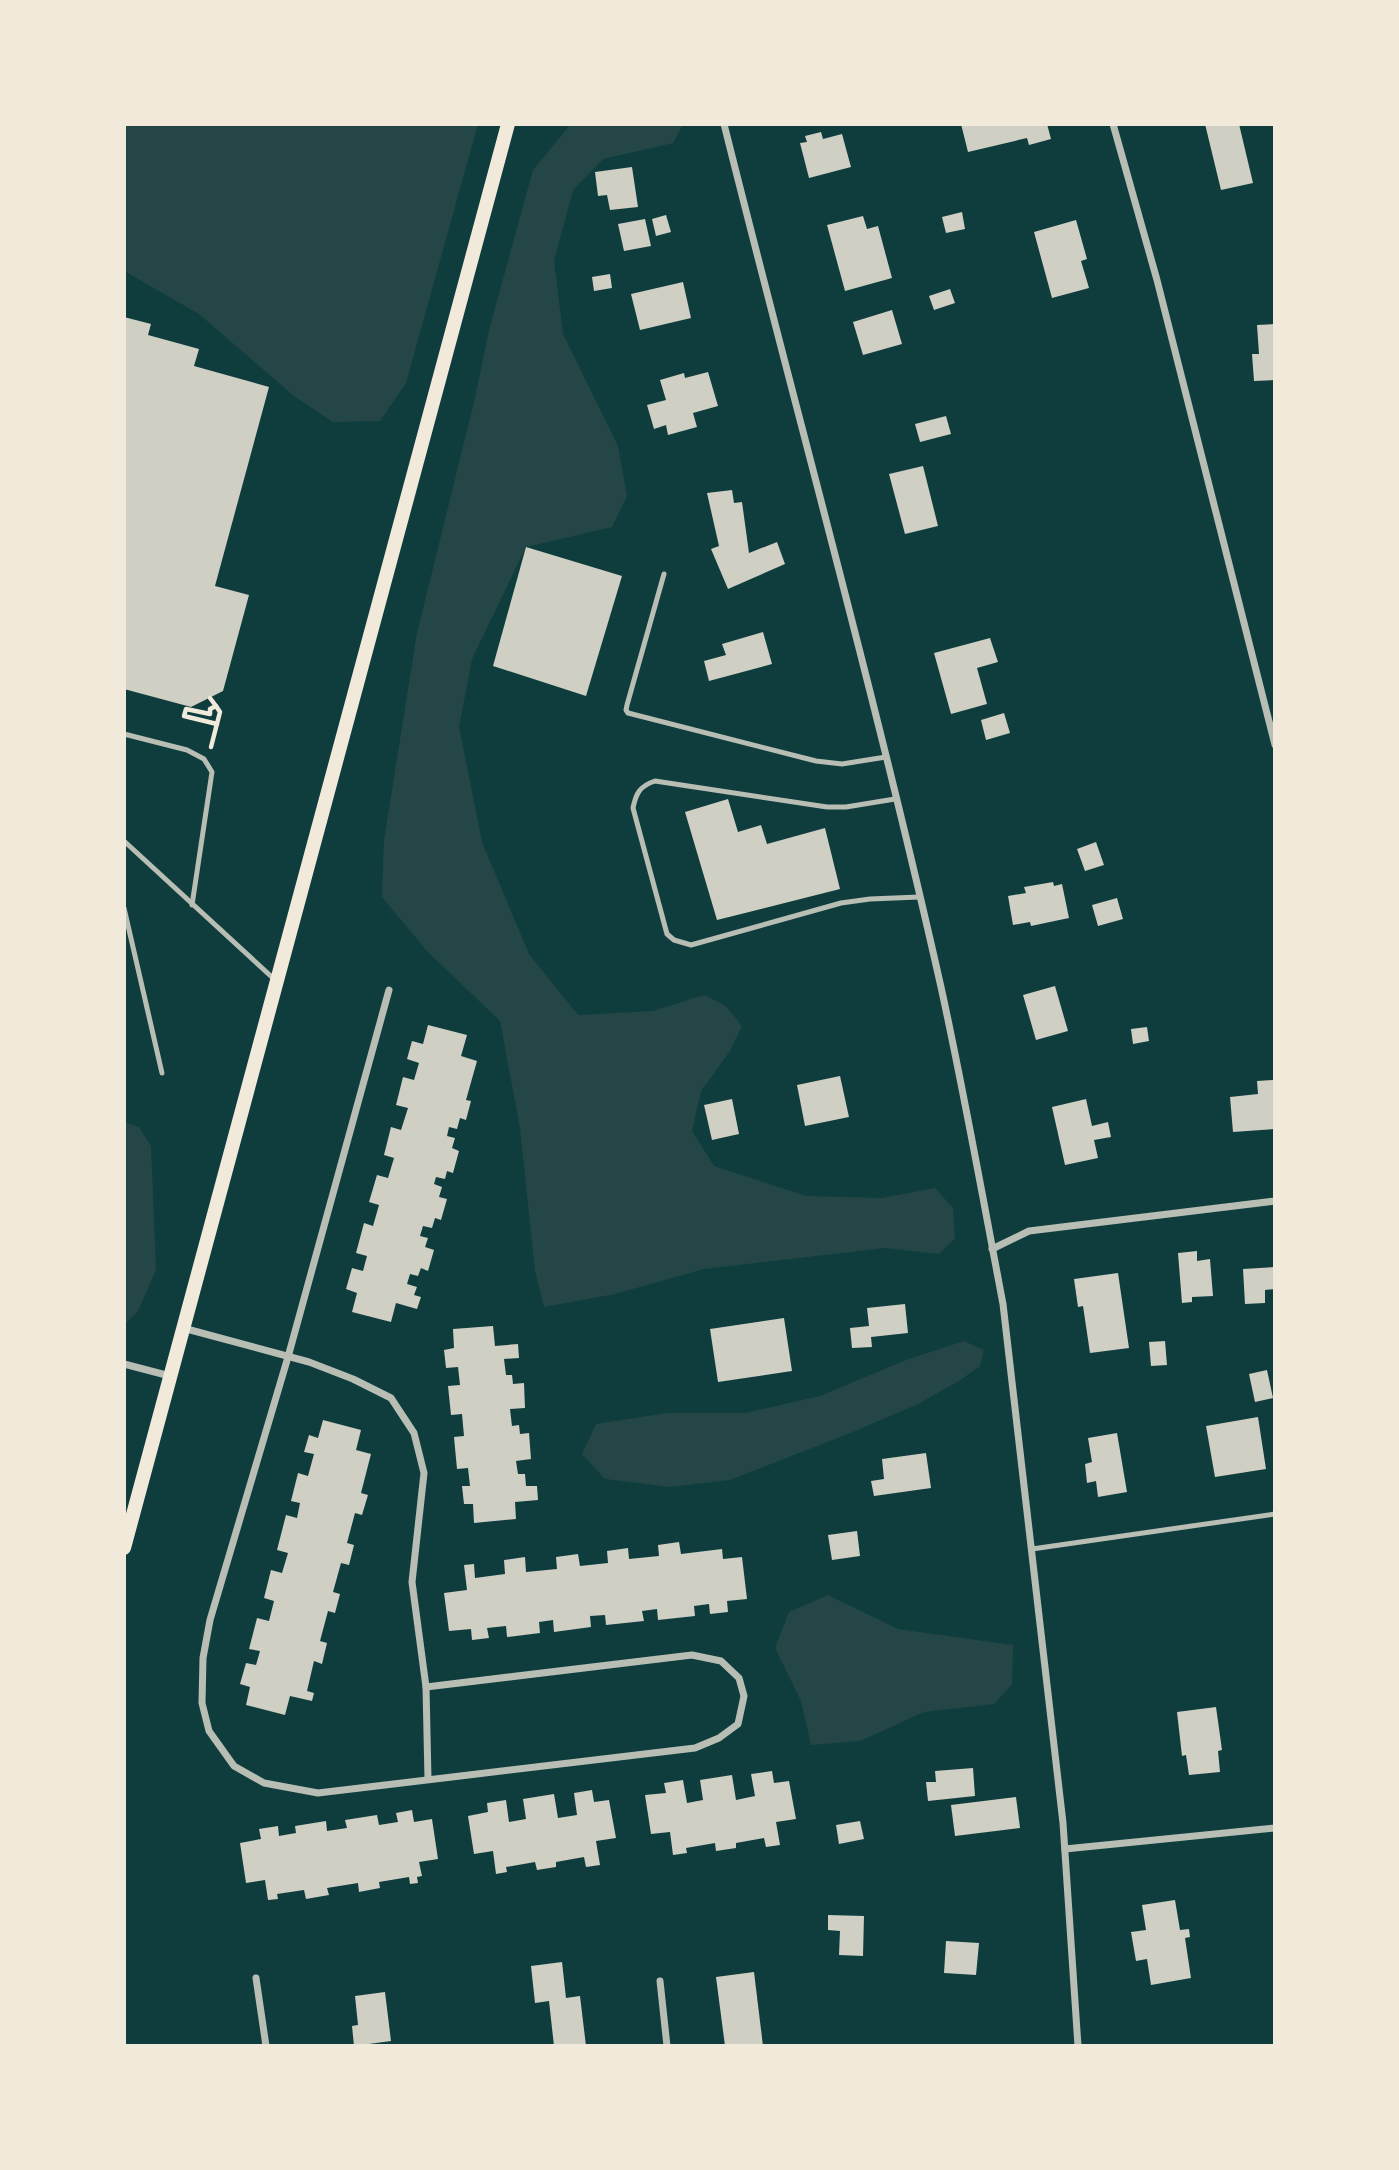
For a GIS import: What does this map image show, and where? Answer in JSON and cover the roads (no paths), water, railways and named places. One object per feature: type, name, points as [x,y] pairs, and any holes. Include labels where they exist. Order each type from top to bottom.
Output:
[{"type":"main road","points":[[124,1548],[508,124]]},
{"type":"street","points":[[724,124],[886,757],[941,989],[1003,1304],[1065,1849],[1078,2046]]},
{"type":"street","points":[[1113,124],[1157,280],[1275,745]]},
{"type":"street","points":[[390,990],[288,1357],[210,1620],[203,1658],[202,1703],[209,1731],[234,1766],[264,1783],[318,1793],[695,1748],[719,1738],[738,1724],[744,1696],[739,1678],[721,1661],[692,1655],[426,1687]]},
{"type":"street","points":[[992,1249],[1029,1231],[1275,1201]]},
{"type":"street","points":[[183,1328],[309,1362],[353,1379],[391,1398],[414,1433],[424,1473],[412,1582],[426,1687],[428,1779]]},
{"type":"street","points":[[124,1364],[170,1376]]},
{"type":"street","points":[[1065,1849],[1275,1828]]},
{"type":"street","points":[[256,1978],[266,2046]]},
{"type":"street","points":[[660,1981],[667,2046]]},
{"type":"lane","points":[[664,573],[627,705],[628,713],[816,761],[842,764],[886,757]]},
{"type":"lane","points":[[124,734],[187,751],[204,759],[212,772],[192,905]]},
{"type":"lane","points":[[895,799],[846,807],[827,807],[655,781],[638,790],[633,808],[667,934],[682,944],[691,946],[841,903],[919,897]]},
{"type":"lane","points":[[124,841],[278,982]]},
{"type":"lane","points":[[124,908],[162,1073]]},
{"type":"lane","points":[[1032,1549],[1275,1514]]}]
